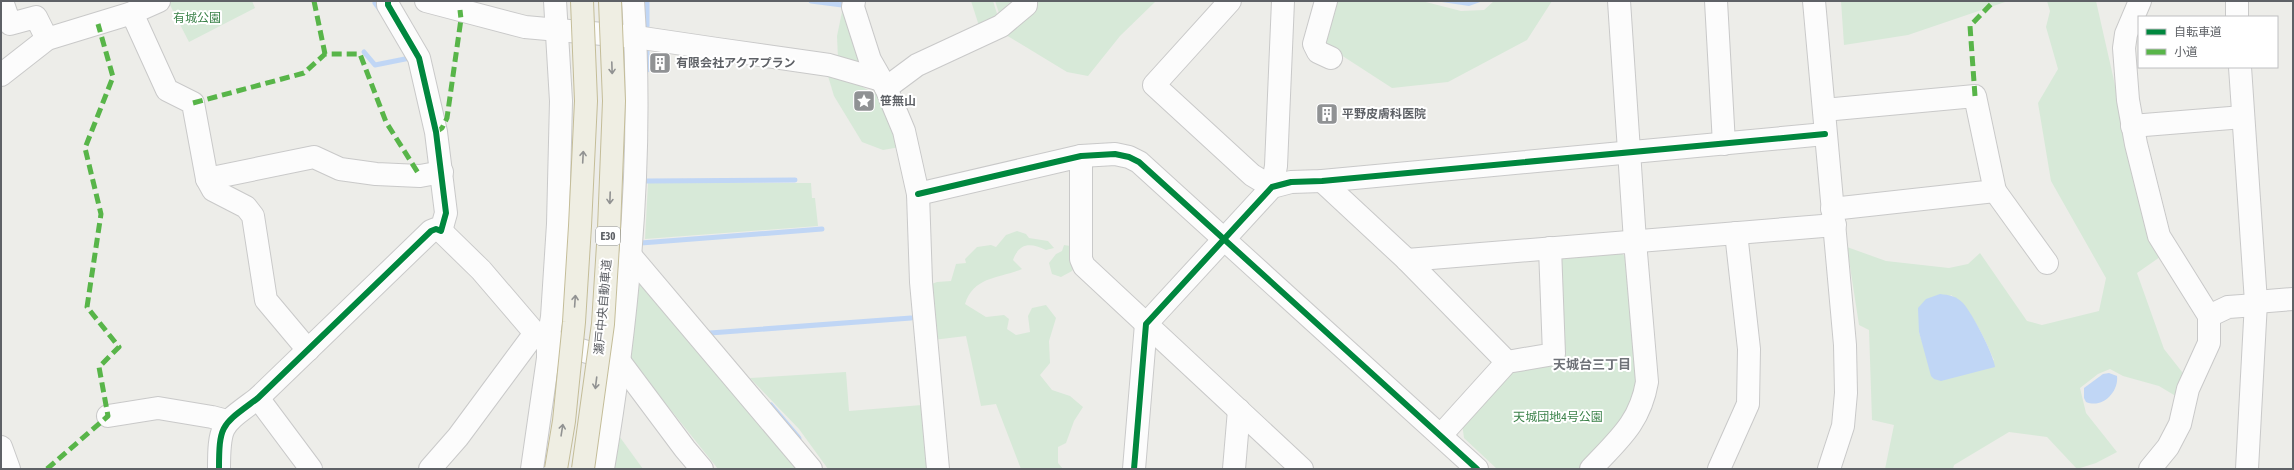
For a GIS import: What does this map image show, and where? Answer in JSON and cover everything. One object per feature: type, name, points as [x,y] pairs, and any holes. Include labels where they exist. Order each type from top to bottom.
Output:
[{"type":"highway","name":"E30","points":[[556,469],[564,421],[574,322],[580,226],[586,101],[582,1]]},
{"type":"highway","name":"瀬戸中央自動車道","points":[[583,469],[603,324],[609,229],[614,101],[610,1]]},
{"type":"street","points":[[2,1],[10,24],[36,17],[47,39]]},
{"type":"street","points":[[1,75],[47,39],[132,13],[159,1]]},
{"type":"street","points":[[219,469],[220,433],[227,422],[258,398],[440,225],[442,172],[436,132],[419,58],[388,6],[388,1]]},
{"type":"street","points":[[426,1],[460,5],[526,27],[636,37],[829,65],[883,84],[917,65],[1001,26],[1026,5],[1026,1]]},
{"type":"street","points":[[532,469],[548,358],[540,329],[558,224],[561,101],[555,1]]},
{"type":"street","points":[[603,469],[620,359],[630,255],[636,164],[636,37],[634,1]]},
{"type":"street","points":[[854,1],[853,7],[870,60],[883,84],[904,131],[918,194],[921,282],[938,469]]},
{"type":"street","points":[[1230,1],[1154,84],[1252,175],[1272,187]]},
{"type":"street","points":[[1272,187],[1276,166],[1282,1]]},
{"type":"street","points":[[1326,1],[1314,44],[1318,52],[1331,58]]},
{"type":"street","points":[[1591,469],[1631,425],[1644,402],[1647,382],[1635,241],[1619,1]]},
{"type":"street","points":[[1716,1],[1724,144]]},
{"type":"street","points":[[1814,1],[1845,345],[1846,393],[1843,426],[1829,469]]},
{"type":"street","points":[[2140,1],[2126,34],[2124,48],[2132,126],[2159,236],[2209,316],[2209,343],[2188,388],[2180,424],[2168,447],[2150,469]]},
{"type":"street","points":[[2237,1],[2238,16]]},
{"type":"street","points":[[132,13],[167,90],[193,104],[207,179],[213,190],[246,207],[252,216],[266,300],[308,350]]},
{"type":"street","points":[[2240,68],[2256,303],[2247,469]]},
{"type":"street","points":[[1824,110],[1975,96],[1995,191],[2047,263]]},
{"type":"street","points":[[2132,126],[2243,117]]},
{"type":"street","points":[[1134,469],[1146,324],[1272,187],[1291,182],[1322,181],[1825,134]]},
{"type":"street","points":[[918,194],[1081,156],[1115,154],[1129,157],[1139,162],[1224,238],[1477,469]]},
{"type":"street","points":[[1081,156],[1081,259],[1084,266],[1302,469]]},
{"type":"street","points":[[207,179],[314,157],[340,169],[376,174],[420,176],[442,172]]},
{"type":"street","points":[[420,176],[425,184],[440,225],[481,270],[540,329],[620,359],[685,449],[702,469]]},
{"type":"street","points":[[1322,181],[1407,260],[1507,362]]},
{"type":"street","points":[[1407,260],[1736,233],[1995,191]]},
{"type":"street","points":[[1719,469],[1748,404],[1749,349],[1736,233]]},
{"type":"street","points":[[1441,435],[1507,362],[1554,354],[1550,248]]},
{"type":"street","points":[[630,255],[811,469]]},
{"type":"street","points":[[2209,316],[2228,307],[2293,299]]},
{"type":"street","points":[[430,469],[458,436],[540,329]]},
{"type":"street","points":[[258,398],[310,469]]},
{"type":"street","points":[[108,416],[158,408],[212,417],[227,422]]},
{"type":"street","points":[[1234,469],[1238,410]]},
{"type":"street","points":[[1,447],[9,469]]},
{"type":"green space","name":"有城公園","points":[[174,1],[252,1],[255,8],[189,42],[169,3]]},
{"type":"green space","points":[[971,1],[993,1],[999,20],[981,32]]},
{"type":"green space","points":[[995,1],[1020,1],[1001,19]]},
{"type":"green space","points":[[1031,1],[1156,1],[1120,36],[1088,76],[1067,72],[1001,32]]},
{"type":"green space","points":[[1333,1],[1422,1],[1461,11],[1484,10],[1494,1],[1552,1],[1527,40],[1448,82],[1392,88],[1321,42]]},
{"type":"green space","points":[[1841,1],[2008,1],[1908,35],[1844,45]]},
{"type":"green space","points":[[2047,1],[2096,1],[2148,231],[2160,257],[2137,273],[2164,349],[2186,377],[2179,398],[2159,386],[2123,376],[2110,369],[2098,374],[2080,388],[2086,413],[2117,452],[2096,463],[2077,469],[2047,437],[2009,432],[1954,465],[1953,469],[1885,469],[1894,425],[1872,420],[1869,330],[1859,325],[1847,247],[1886,261],[1949,268],[1968,264],[1980,253],[2027,321],[2042,325],[2099,311],[2106,278],[2051,181],[2038,103],[2058,69],[2046,27],[2050,11]],"holes":[[[1951,295],[1958,301],[1977,324],[1994,360],[1934,379],[1919,332]]]},
{"type":"green space","points":[[842,12],[849,12],[863,60],[857,66],[838,59],[837,36]]},
{"type":"green space","points":[[828,76],[857,84],[879,96],[900,147],[883,150],[862,142],[834,96]]},
{"type":"green space","points":[[648,183],[811,183],[812,198],[815,198],[818,226],[645,239]]},
{"type":"green space","points":[[1017,231],[1026,234],[1029,238],[1048,241],[1054,248],[1046,250],[1030,245],[1022,247],[1015,254],[1013,260],[1022,269],[981,283],[974,288],[965,304],[986,317],[1004,315],[1009,319],[1007,329],[1016,335],[1030,332],[1028,316],[1032,308],[1046,305],[1056,318],[1049,341],[1050,363],[1040,375],[1052,390],[1070,396],[1083,407],[1074,421],[1066,443],[1058,447],[1058,463],[1063,469],[1021,469],[996,404],[981,406],[966,336],[933,340],[929,285],[937,282],[951,281],[956,264],[966,263],[965,259],[977,247],[991,245],[996,247],[1006,235]]},
{"type":"green space","points":[[1064,245],[1070,246],[1077,260],[1072,271],[1061,277],[1052,274],[1049,263],[1056,254],[1062,251]]},
{"type":"green space","name":"天城団地4号公園","points":[[1619,251],[1629,260],[1638,383],[1632,408],[1581,469],[1497,469],[1464,438],[1462,423],[1513,370],[1563,364],[1556,258]]},
{"type":"green space","points":[[636,273],[805,469],[718,469],[626,354]]},
{"type":"green space","points":[[846,372],[849,411],[922,405],[931,469],[828,469],[799,429],[750,378]]},
{"type":"green space","points":[[614,429],[643,469],[608,469]]},
{"type":"water","points":[[1435,1],[1483,1],[1469,6]]},
{"type":"water","points":[[1940,294],[1955,297],[1967,308],[1977,324],[1995,367],[1941,381],[1934,379],[1931,376],[1919,332],[1918,308],[1926,299]]},
{"type":"water","points":[[2109,373],[2117,376],[2117,382],[2112,393],[2108,398],[2098,403],[2092,404],[2086,402],[2084,398],[2084,388],[2103,374]]},
{"type":"waterway","points":[[647,1],[647,26]]},
{"type":"waterway","points":[[811,1],[842,5],[843,1]]},
{"type":"waterway","points":[[375,3],[381,11]]},
{"type":"waterway","points":[[647,51],[647,70]]},
{"type":"waterway","points":[[364,52],[375,65],[410,58]]},
{"type":"waterway","points":[[646,181],[795,180]]},
{"type":"waterway","points":[[641,243],[822,229]]},
{"type":"waterway","points":[[710,333],[911,318]]},
{"type":"waterway","points":[[771,405],[799,438]]},
{"type":"marked path","points":[[314,1],[325,54]]},
{"type":"marked path","points":[[1975,96],[1970,26],[1994,1]]},
{"type":"marked path","points":[[436,132],[442,128],[447,118],[461,19],[460,10]]},
{"type":"marked path","points":[[47,469],[108,416],[99,367],[119,347],[87,307],[101,214],[85,148],[113,77],[98,24]]},
{"type":"marked path","points":[[193,103],[304,73],[325,54],[360,54],[386,122],[420,176]]},
{"type":"cycle path","points":[[219,469],[219,454],[222,433],[230,420],[258,398],[431,231],[436,229],[441,231],[446,213],[436,132],[419,58],[388,5],[388,1]]},
{"type":"cycle path","points":[[1134,469],[1146,324],[1272,187],[1291,182],[1322,181],[1825,134]]},
{"type":"cycle path","points":[[918,194],[1081,156],[1115,154],[1129,157],[1139,162],[1477,469]]},
{"type":"place","name":"有限会社アクアプラン","points":[[660,63]]},
{"type":"place","name":"笹無山","points":[[864,101]]},
{"type":"place","name":"平野皮膚科医院","points":[[1327,114]]},
{"type":"district","name":"天城台三丁目","points":[[1592,364]]}]
